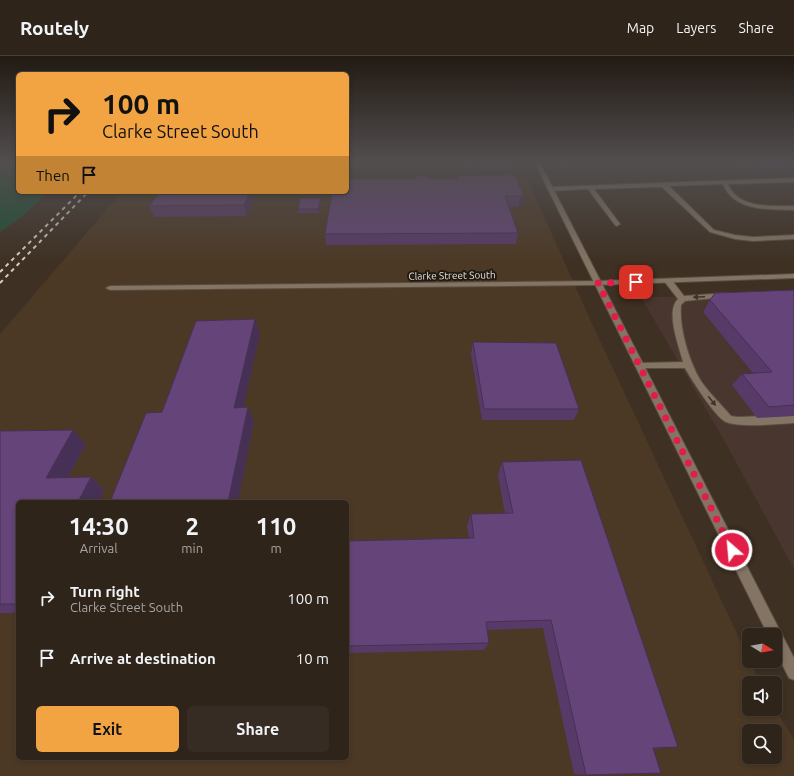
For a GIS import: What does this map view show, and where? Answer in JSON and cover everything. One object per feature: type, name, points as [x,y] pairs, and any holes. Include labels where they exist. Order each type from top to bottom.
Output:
[{"type":"street","points":[[554,197],[771,628]]},
{"type":"street","points":[[596,197],[617,224]]},
{"type":"street","points":[[676,197],[712,232],[754,239],[794,237]]},
{"type":"street","points":[[733,197],[743,202],[756,206],[794,208]]},
{"type":"street","name":"Clarke Street South","points":[[110,288],[598,283],[794,276]]},
{"type":"street","points":[[668,281],[682,299]]},
{"type":"street","points":[[734,295],[682,299],[678,304],[676,316],[688,365],[698,384],[728,419],[738,421],[794,419]]},
{"type":"street","points":[[640,366],[688,365]]},
{"type":"street","points":[[782,649],[794,673]]},
{"type":"shaded area","points":[[118,197],[535,197],[588,315],[742,644],[742,668],[753,668],[757,676],[742,676],[742,716],[779,716],[794,739],[794,776],[0,776],[0,334]]},
{"type":"shaded area","points":[[794,296],[794,569],[726,444],[641,297]]},
{"type":"green space","points":[[0,197],[43,197],[24,215],[0,232]]},
{"type":"building","points":[[156,197],[248,197],[244,205],[149,206]]},
{"type":"building","points":[[331,197],[505,197],[518,233],[325,234]]},
{"type":"building","points":[[300,198],[321,198],[318,209],[298,209]]},
{"type":"building","points":[[794,290],[794,405],[769,407],[742,374],[772,372],[710,300],[715,293]]},
{"type":"building","points":[[255,319],[234,408],[248,407],[228,500],[111,500],[146,413],[162,412],[196,321]]},
{"type":"building","points":[[473,342],[556,343],[579,409],[484,409]]},
{"type":"building","points":[[73,430],[46,478],[91,477],[79,500],[16,500],[16,604],[0,604],[0,431]]},
{"type":"building","points":[[581,460],[678,747],[653,748],[661,773],[586,775],[551,620],[486,622],[489,643],[349,646],[349,541],[474,538],[471,514],[513,513],[502,462]]},
{"type":"railway","points":[[0,272],[75,197]]},
{"type":"railway","points":[[0,283],[84,197]]},
{"type":"route","points":[[636,282],[598,283],[732,550]]}]
